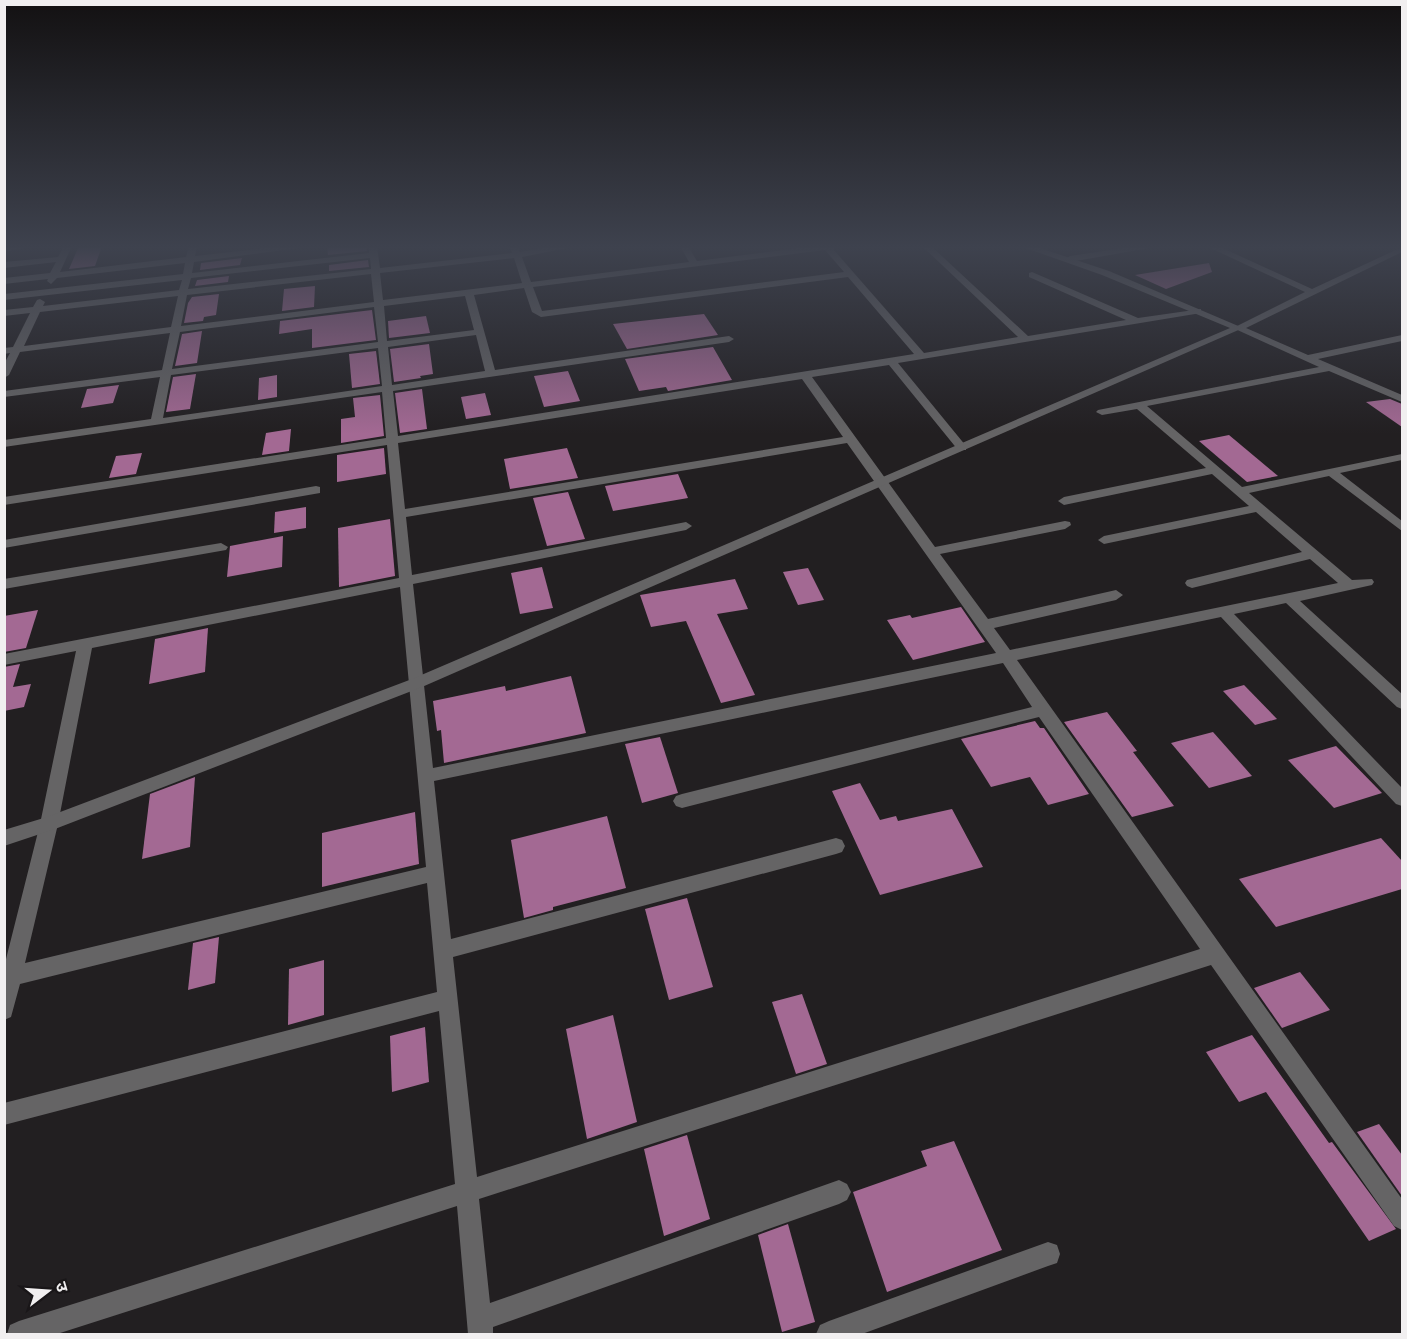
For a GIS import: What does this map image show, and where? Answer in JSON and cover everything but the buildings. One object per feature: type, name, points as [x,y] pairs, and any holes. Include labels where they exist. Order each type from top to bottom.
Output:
[{"type":"street","points":[[4,313],[41,308]]},
{"type":"street","points":[[156,423],[181,308]]},
{"type":"street","points":[[4,351],[343,308]]},
{"type":"street","points":[[380,308],[480,1327],[839,1192]]},
{"type":"street","points":[[473,308],[491,374]]},
{"type":"street","points":[[536,308],[541,315],[590,308]]},
{"type":"street","points":[[880,308],[921,356]]},
{"type":"street","points":[[993,308],[1027,340]]},
{"type":"street","points":[[1108,308],[1138,322]]},
{"type":"street","points":[[1192,308],[1402,399]]},
{"type":"street","points":[[4,838],[49,824],[417,683],[1238,328],[1278,308]]},
{"type":"street","points":[[4,375],[36,309]]},
{"type":"street","points":[[4,501],[1198,311]]},
{"type":"street","points":[[4,394],[479,332]]},
{"type":"street","points":[[1306,358],[1402,338]]},
{"type":"street","points":[[4,444],[729,339]]},
{"type":"street","points":[[891,361],[962,448]]},
{"type":"street","points":[[1102,412],[1329,368]]},
{"type":"street","points":[[804,374],[1007,657],[1402,1218]]},
{"type":"street","points":[[1138,404],[1350,586]]},
{"type":"street","points":[[400,514],[850,439]]},
{"type":"street","points":[[1239,491],[1402,457]]},
{"type":"street","points":[[1064,501],[1215,470]]},
{"type":"street","points":[[1331,472],[1402,527]]},
{"type":"street","points":[[4,544],[316,490]]},
{"type":"street","points":[[1104,540],[1259,508]]},
{"type":"street","points":[[931,552],[1065,525]]},
{"type":"street","points":[[4,660],[407,583],[686,526]]},
{"type":"street","points":[[4,584],[221,547]]},
{"type":"street","points":[[1192,583],[1313,554]]},
{"type":"street","points":[[426,776],[1367,582]]},
{"type":"street","points":[[984,625],[1116,595]]},
{"type":"street","points":[[1288,597],[1402,703]]},
{"type":"street","points":[[1223,611],[1402,799]]},
{"type":"street","points":[[4,1010],[9,977],[49,824],[85,645]]},
{"type":"street","points":[[682,801],[1043,710]]},
{"type":"street","points":[[443,950],[836,846]]},
{"type":"street","points":[[9,977],[435,873]]},
{"type":"street","points":[[19,1335],[1215,954]]},
{"type":"street","points":[[4,1114],[448,999]]},
{"type":"street","points":[[829,1335],[1048,1254]]}]
